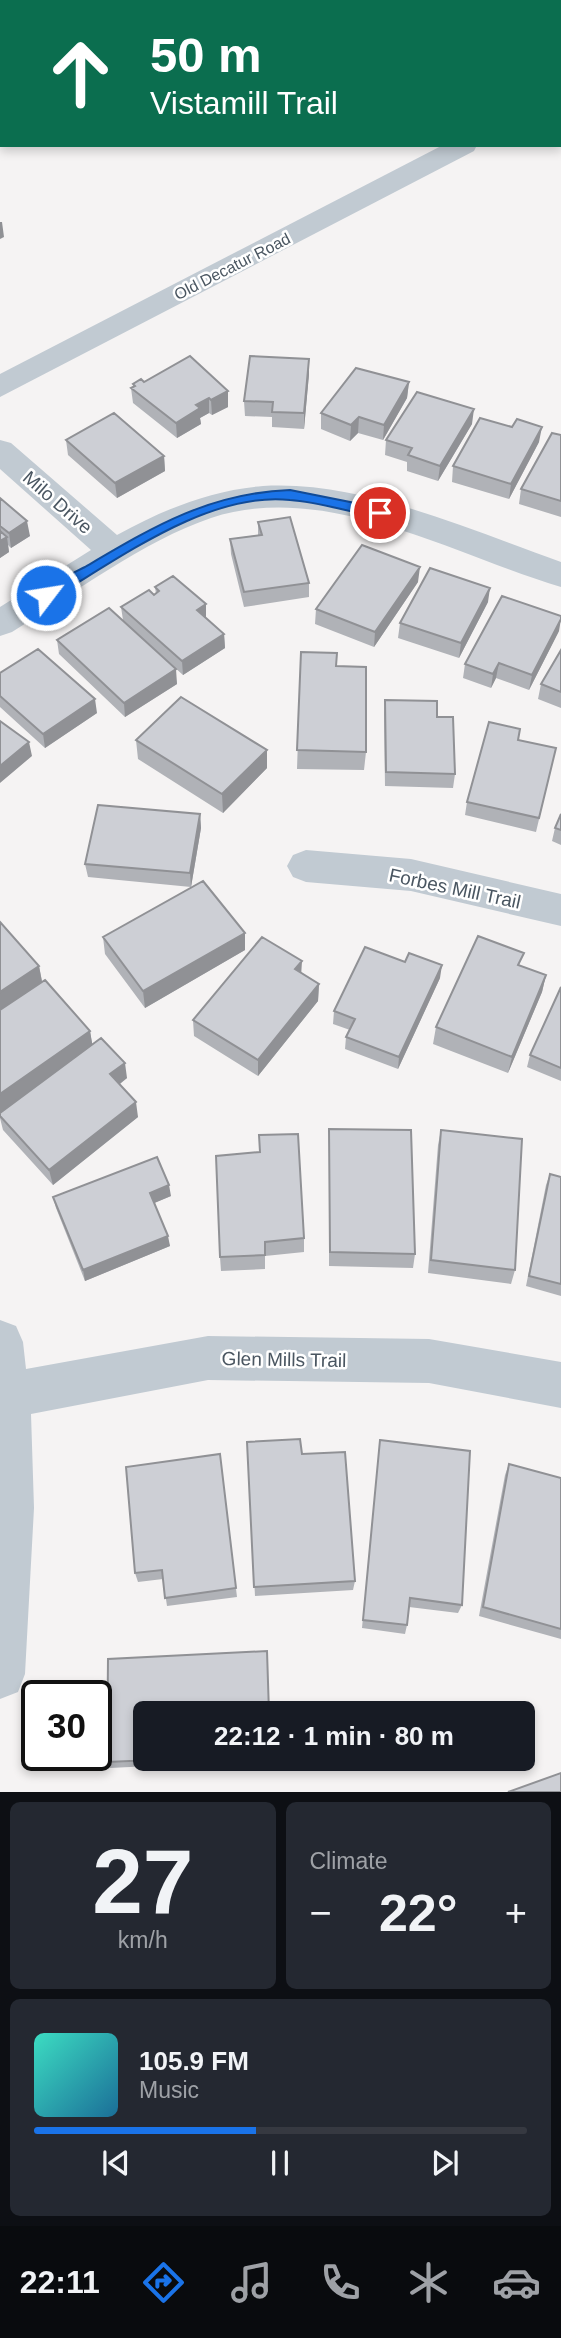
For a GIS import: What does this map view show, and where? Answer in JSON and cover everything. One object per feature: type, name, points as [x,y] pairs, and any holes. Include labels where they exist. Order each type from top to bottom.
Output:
[{"type":"street","name":"Old Decatur Road","points":[[0,387],[460,147]]},
{"type":"street","name":"Milo Drive","points":[[0,451],[116,553]]},
{"type":"street","points":[[0,623],[116,553],[196,512],[259,496],[290,495],[380,513],[561,575]]},
{"type":"street","name":"Forbes Mill Trail","points":[[306,866],[411,875],[561,910]]},
{"type":"street","points":[[0,1342],[8,1395],[10,1546],[0,1674]]},
{"type":"street","name":"Glen Mills Trail","points":[[8,1395],[208,1358],[429,1361],[561,1385]]},
{"type":"building","points":[[190,356],[228,391],[196,405],[200,408],[176,423],[131,388],[141,379],[144,382]]},
{"type":"building","points":[[250,356],[309,359],[304,413],[272,412],[273,402],[244,401]]},
{"type":"building","points":[[356,368],[409,382],[384,425],[359,417],[351,425],[321,413]]},
{"type":"building","points":[[417,392],[474,409],[440,466],[408,455],[412,448],[386,440]]},
{"type":"building","points":[[114,413],[164,456],[115,483],[66,440]]},
{"type":"building","points":[[480,418],[512,427],[517,419],[542,427],[511,484],[453,466]]},
{"type":"building","points":[[552,433],[561,435],[561,501],[521,489]]},
{"type":"building","points":[[0,498],[27,521],[9,533],[0,526]]},
{"type":"building","points":[[290,517],[309,583],[244,592],[230,539],[262,535],[258,522]]},
{"type":"building","points":[[0,531],[7,537],[0,541]]},
{"type":"building","points":[[362,545],[420,567],[375,632],[316,609]]},
{"type":"building","points":[[430,568],[490,588],[461,643],[400,623]]},
{"type":"building","points":[[173,576],[206,604],[197,610],[224,634],[182,661],[121,607],[149,590],[154,595],[159,591],[155,587]]},
{"type":"building","points":[[502,596],[561,616],[532,675],[499,663],[493,674],[465,664]]},
{"type":"building","points":[[109,608],[176,669],[124,703],[57,640]]},
{"type":"building","points":[[38,649],[95,699],[43,734],[0,696],[0,673]]},
{"type":"building","points":[[561,650],[561,692],[541,684]]},
{"type":"building","points":[[301,652],[337,653],[336,666],[366,667],[366,752],[297,750]]},
{"type":"building","points":[[181,697],[267,750],[222,794],[136,740]]},
{"type":"building","points":[[385,700],[437,701],[437,717],[453,717],[455,774],[386,772]]},
{"type":"building","points":[[0,721],[29,742],[0,766]]},
{"type":"building","points":[[489,722],[520,729],[518,740],[556,748],[539,818],[467,802]]},
{"type":"building","points":[[98,805],[200,814],[190,873],[85,864]]},
{"type":"building","points":[[561,814],[561,830],[555,828]]},
{"type":"building","points":[[203,881],[245,933],[143,991],[103,937]]},
{"type":"building","points":[[0,922],[39,966],[0,992]]},
{"type":"building","points":[[478,936],[524,953],[518,965],[546,975],[512,1057],[436,1027]]},
{"type":"building","points":[[262,937],[302,961],[295,969],[319,984],[258,1060],[193,1020]]},
{"type":"building","points":[[365,947],[405,962],[409,953],[442,965],[399,1057],[346,1037],[355,1019],[334,1011]]},
{"type":"building","points":[[45,980],[90,1031],[0,1094],[0,1010]]},
{"type":"building","points":[[561,987],[561,1068],[530,1055]]},
{"type":"building","points":[[101,1038],[125,1063],[110,1074],[136,1102],[49,1170],[0,1113]]},
{"type":"building","points":[[329,1129],[411,1130],[415,1254],[330,1252]]},
{"type":"building","points":[[441,1130],[522,1139],[515,1270],[431,1260]]},
{"type":"building","points":[[298,1134],[304,1238],[265,1242],[265,1255],[220,1257],[216,1156],[260,1152],[259,1135]]},
{"type":"building","points":[[157,1157],[169,1185],[150,1193],[168,1236],[83,1270],[53,1197]]},
{"type":"building","points":[[550,1174],[561,1177],[561,1284],[529,1276]]},
{"type":"building","points":[[300,1439],[302,1454],[345,1452],[355,1581],[254,1587],[247,1442]]},
{"type":"building","points":[[380,1440],[470,1451],[462,1605],[410,1598],[407,1625],[363,1620]]},
{"type":"building","points":[[220,1454],[236,1588],[165,1598],[162,1570],[135,1573],[126,1467]]},
{"type":"building","points":[[509,1464],[561,1478],[561,1629],[483,1607]]},
{"type":"building","points":[[267,1651],[269,1701],[133,1701],[133,1761],[112,1762],[112,1680],[108,1680],[108,1659]]},
{"type":"building","points":[[561,1773],[561,1792],[508,1792]]},
{"type":"route","points":[[46,595],[166,526],[222,503],[259,496],[290,495],[380,513]]}]
